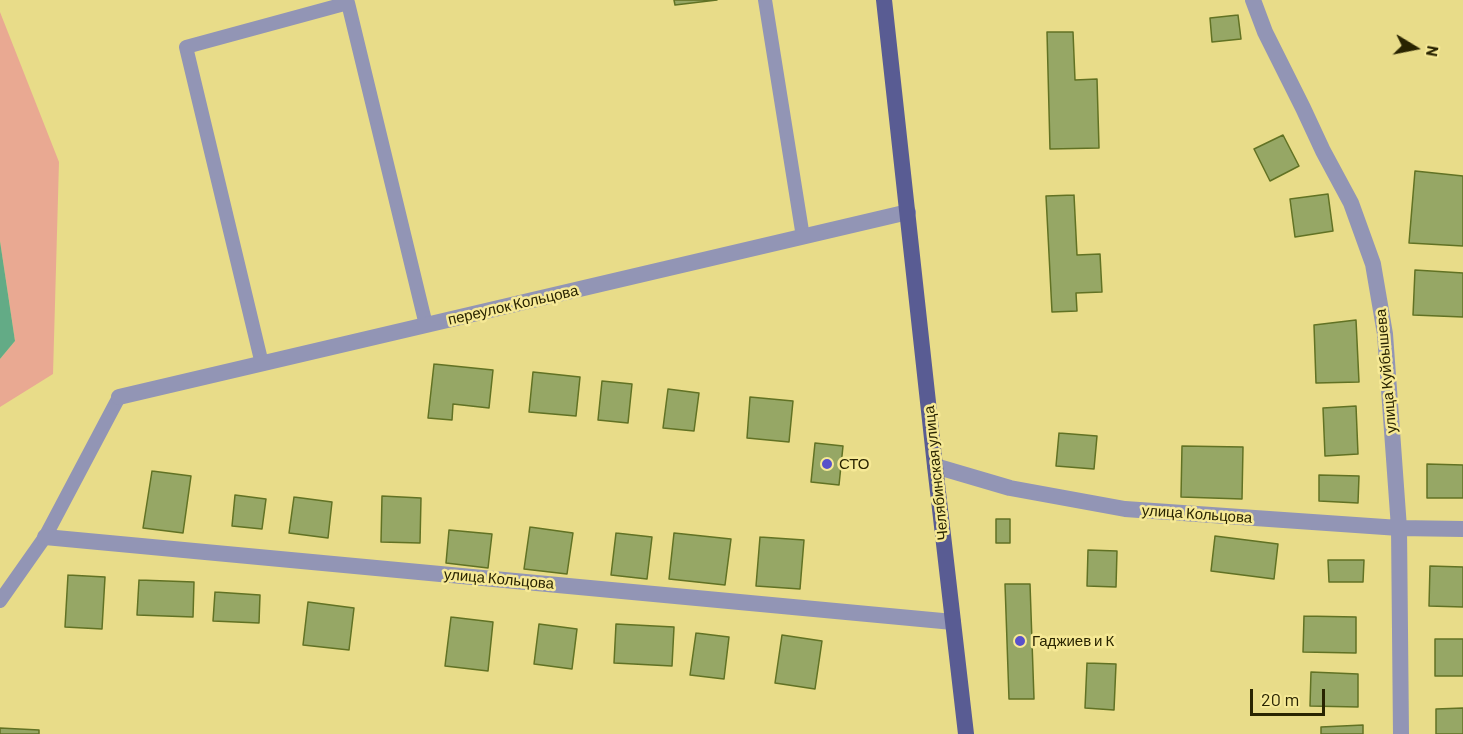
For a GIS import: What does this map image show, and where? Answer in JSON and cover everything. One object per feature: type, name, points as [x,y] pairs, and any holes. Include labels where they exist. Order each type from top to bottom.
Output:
[{"type":"main road","name":"Челябинская улица","points":[[884,0],[966,734]]},
{"type":"street","name":"улица Куйбышева","points":[[1253,0],[1265,32],[1351,203],[1373,264],[1385,334],[1399,528],[1401,734]]},
{"type":"street","name":"переулок Кольцова","points":[[119,397],[908,212]]},
{"type":"street","name":"улица Кольцова","points":[[935,466],[1010,488],[1125,509],[1399,528],[1463,529]]},
{"type":"street","name":"улица Кольцова","points":[[45,537],[953,622]]},
{"type":"lane","points":[[765,0],[803,237]]},
{"type":"lane","points":[[262,364],[186,47],[348,3],[426,325]]},
{"type":"lane","points":[[0,601],[45,537],[119,397]]},
{"type":"shaded area","points":[[0,12],[59,162],[53,374],[0,407],[0,359],[15,341],[0,241]]},
{"type":"shaded area","points":[[0,241],[15,341],[0,359]]},
{"type":"building","points":[[674,0],[717,0],[675,5]]},
{"type":"building","points":[[1238,15],[1241,39],[1212,42],[1210,18]]},
{"type":"building","points":[[1047,32],[1073,32],[1075,80],[1097,79],[1099,148],[1050,149]]},
{"type":"building","points":[[1283,135],[1299,166],[1270,181],[1254,149]]},
{"type":"building","points":[[1415,171],[1463,176],[1463,246],[1409,243]]},
{"type":"building","points":[[1328,194],[1333,231],[1295,237],[1290,199]]},
{"type":"building","points":[[1074,195],[1077,255],[1100,254],[1102,292],[1076,293],[1077,311],[1052,312],[1046,196]]},
{"type":"building","points":[[1415,270],[1463,273],[1463,317],[1413,315]]},
{"type":"building","points":[[1356,320],[1359,382],[1316,383],[1314,325]]},
{"type":"building","points":[[434,364],[493,370],[489,408],[453,404],[452,420],[428,418]]},
{"type":"building","points":[[533,372],[580,377],[576,416],[529,412]]},
{"type":"building","points":[[602,381],[632,384],[628,423],[598,420]]},
{"type":"building","points":[[668,389],[699,393],[694,431],[663,428]]},
{"type":"building","points":[[750,397],[793,401],[789,442],[747,438]]},
{"type":"building","points":[[1356,406],[1358,454],[1325,456],[1323,408]]},
{"type":"building","points":[[1059,433],[1097,436],[1094,469],[1056,466]]},
{"type":"building","name":"СТО","points":[[815,443],[843,446],[839,485],[811,482]]},
{"type":"building","points":[[1182,446],[1243,447],[1242,499],[1181,497]]},
{"type":"building","points":[[1427,464],[1463,465],[1463,498],[1427,498]]},
{"type":"building","points":[[152,471],[191,476],[183,533],[143,528]]},
{"type":"building","points":[[1319,475],[1359,476],[1358,503],[1319,501]]},
{"type":"building","points":[[235,495],[266,499],[262,529],[232,526]]},
{"type":"building","points":[[382,496],[421,498],[420,543],[381,542]]},
{"type":"building","points":[[294,497],[332,502],[328,538],[289,533]]},
{"type":"building","points":[[996,519],[1010,519],[1010,543],[996,543]]},
{"type":"building","points":[[530,527],[573,533],[567,574],[524,569]]},
{"type":"building","points":[[449,530],[492,534],[488,568],[446,563]]},
{"type":"building","points":[[616,533],[652,537],[647,579],[611,575]]},
{"type":"building","points":[[674,533],[731,539],[725,585],[669,579]]},
{"type":"building","points":[[1215,536],[1278,544],[1274,579],[1211,571]]},
{"type":"building","points":[[760,537],[804,540],[800,589],[756,586]]},
{"type":"building","points":[[1088,550],[1117,551],[1116,587],[1087,586]]},
{"type":"building","points":[[1328,560],[1364,560],[1363,582],[1329,582]]},
{"type":"building","points":[[1430,566],[1463,567],[1463,607],[1429,606]]},
{"type":"building","points":[[68,575],[105,577],[102,629],[65,627]]},
{"type":"building","points":[[139,580],[194,582],[193,617],[137,615]]},
{"type":"building","name":"Гаджиев и К","points":[[1005,584],[1030,584],[1034,699],[1009,699]]},
{"type":"building","points":[[215,592],[260,595],[259,623],[213,621]]},
{"type":"building","points":[[308,602],[354,608],[349,650],[303,645]]},
{"type":"building","points":[[1304,616],[1356,617],[1356,653],[1303,652]]},
{"type":"building","points":[[451,617],[493,622],[488,671],[445,666]]},
{"type":"building","points":[[539,624],[577,629],[572,669],[534,664]]},
{"type":"building","points":[[616,624],[674,627],[672,666],[614,663]]},
{"type":"building","points":[[696,633],[729,637],[724,679],[690,675]]},
{"type":"building","points":[[782,635],[822,641],[815,689],[775,683]]},
{"type":"building","points":[[1435,639],[1463,639],[1463,676],[1435,676]]},
{"type":"building","points":[[1087,663],[1116,664],[1114,710],[1085,708]]},
{"type":"building","points":[[1311,672],[1358,674],[1358,707],[1310,706]]},
{"type":"building","points":[[1463,708],[1463,734],[1436,734],[1436,709]]},
{"type":"building","points":[[1363,725],[1363,734],[1321,734],[1321,727]]},
{"type":"building","points":[[0,728],[39,730],[39,734],[0,734]]},
{"type":"place","name":"СТО","points":[[827,464]]},
{"type":"place","name":"Гаджиев и К","points":[[1020,641]]}]
